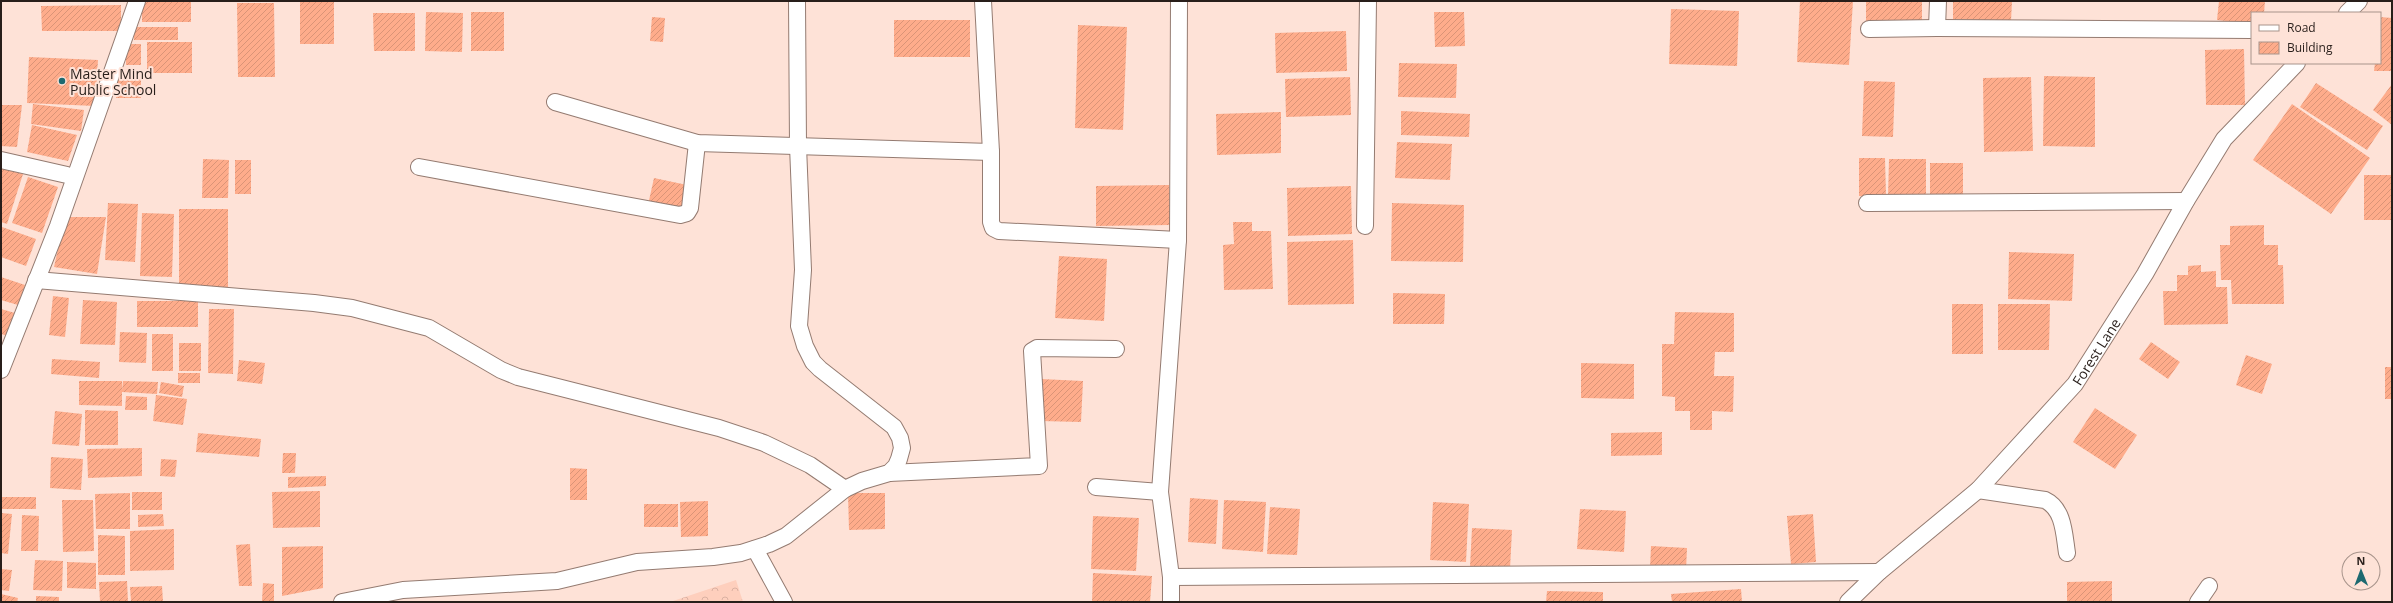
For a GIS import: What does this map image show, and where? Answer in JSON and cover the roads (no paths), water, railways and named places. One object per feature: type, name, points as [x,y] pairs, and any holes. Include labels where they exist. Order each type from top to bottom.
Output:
[{"type":"street","points":[[1,370],[58,226],[137,1]]},
{"type":"street","points":[[797,1],[798,146],[803,270],[799,326],[801,338],[813,362],[820,369],[897,432],[902,448],[896,466],[889,473]]},
{"type":"street","points":[[983,1],[991,152],[991,222],[996,230],[1178,240]]},
{"type":"street","points":[[1170,602],[1171,577],[1160,492],[1178,240],[1179,1]]},
{"type":"street","points":[[1365,226],[1368,1]]},
{"type":"street","points":[[1938,1],[1938,28]]},
{"type":"street","points":[[2348,12],[2359,1]]},
{"type":"street","points":[[1869,29],[2251,30]]},
{"type":"street","name":"Forest Lane","points":[[1848,602],[1879,572],[1978,490],[2075,384],[2145,274],[2186,201],[2224,139],[2296,64]]},
{"type":"street","points":[[555,102],[697,142],[991,152]]},
{"type":"street","points":[[419,167],[680,216],[687,212],[690,208],[697,142]]},
{"type":"street","points":[[1,160],[67,175]]},
{"type":"street","points":[[1867,203],[2186,201]]},
{"type":"street","points":[[36,280],[334,304],[418,324],[440,333],[501,370],[518,377],[719,428],[764,443],[810,465],[845,489]]},
{"type":"street","points":[[342,602],[403,590],[557,581],[637,562],[713,557],[755,549],[786,536],[845,489],[862,481],[889,473],[1039,466],[1032,351],[1037,348],[1116,349]]},
{"type":"street","points":[[1096,487],[1160,492]]},
{"type":"street","points":[[1978,490],[2045,500],[2052,504],[2061,517],[2067,553]]},
{"type":"street","points":[[755,549],[784,602]]},
{"type":"street","points":[[1171,577],[1879,572]]},
{"type":"street","points":[[2198,602],[2209,586]]},
{"type":"place","name":"Master Mind Public School","points":[[62,81]]}]
